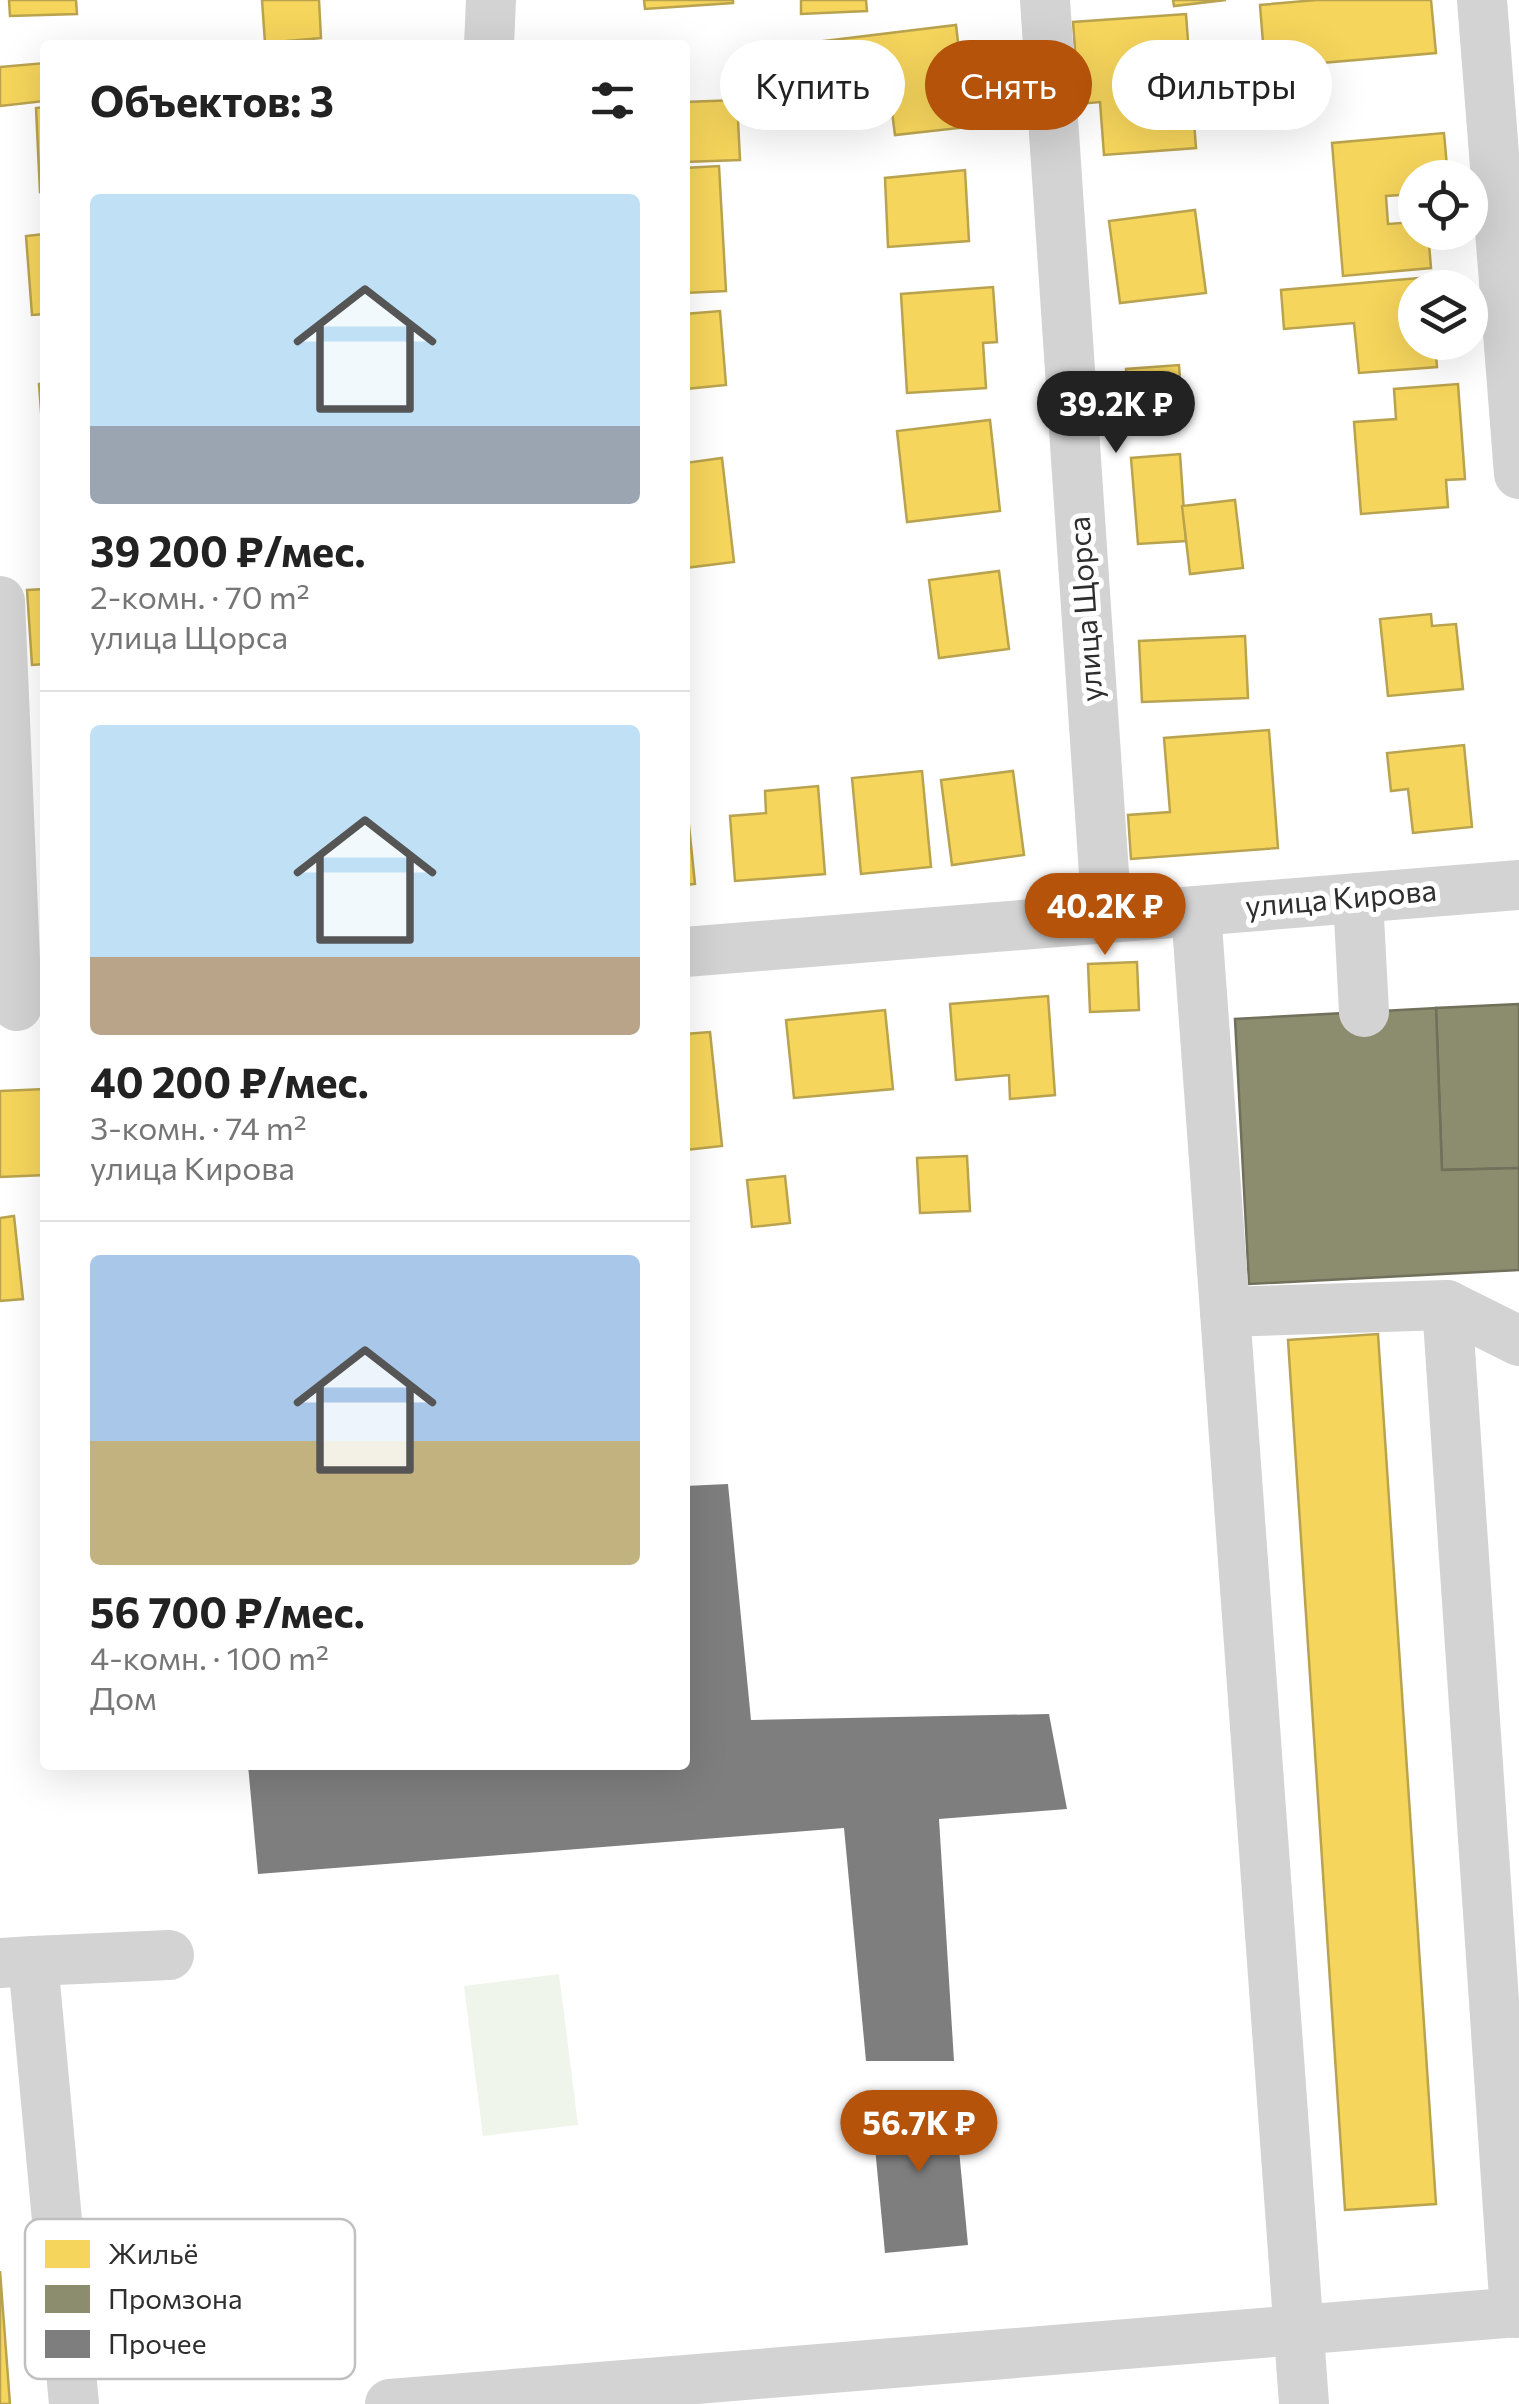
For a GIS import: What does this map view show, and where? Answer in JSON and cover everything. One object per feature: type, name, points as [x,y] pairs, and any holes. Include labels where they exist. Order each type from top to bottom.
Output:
[{"type":"street","points":[[489,40],[490,0]]},
{"type":"street","name":"улица Щорса","points":[[1045,0],[1107,918]]},
{"type":"street","points":[[1482,0],[1519,474]]},
{"type":"street","points":[[0,601],[21,1006]]},
{"type":"street","name":"улица Кирова","points":[[690,952],[1519,885]]},
{"type":"street","points":[[1358,898],[1364,1012]]},
{"type":"street","points":[[1196,911],[1304,2404]]},
{"type":"street","points":[[1225,1312],[1447,1305],[1519,1341]]},
{"type":"street","points":[[406,2403],[1517,2312],[1447,1305]]},
{"type":"street","points":[[50,2219],[17,1962],[169,1955]]},
{"type":"street","points":[[71,2379],[74,2404]]},
{"type":"shaded area","points":[[559,1974],[578,2125],[483,2136],[464,1986]]},
{"type":"building: Жильё","points":[[9,0],[76,0],[77,14],[10,16]]},
{"type":"building: Жильё","points":[[262,0],[319,0],[321,38],[265,40]]},
{"type":"building: Жильё","points":[[644,0],[733,0],[733,3],[645,9]]},
{"type":"building: Жильё","points":[[801,0],[866,0],[867,11],[801,14]]},
{"type":"building: Жильё","points":[[1173,0],[1226,0],[1174,6]]},
{"type":"building: Жильё","points":[[1316,0],[1431,0],[1436,53],[1332,62],[1332,40],[1263,40],[1260,5]]},
{"type":"building: Жильё","points":[[1186,14],[1188,40],[1112,40],[1112,130],[1195,130],[1196,148],[1104,155],[1100,102],[1092,103],[1092,40],[1074,40],[1073,22]]},
{"type":"building: Жильё","points":[[956,25],[958,40],[925,40],[925,130],[941,130],[895,135],[894,130],[905,130],[905,40],[832,40]]},
{"type":"building: Жильё","points":[[40,63],[40,102],[0,106],[0,67]]},
{"type":"building: Жильё","points":[[720,101],[720,130],[738,130],[740,160],[690,162],[690,102]]},
{"type":"building: Жильё","points":[[36,108],[40,108],[40,192]]},
{"type":"building: Жильё","points":[[1444,133],[1446,160],[1398,160],[1398,195],[1386,196],[1388,224],[1398,223],[1398,250],[1430,250],[1431,268],[1343,276],[1332,143]]},
{"type":"building: Жильё","points":[[719,166],[726,291],[690,293],[690,168]]},
{"type":"building: Жильё","points":[[965,170],[969,241],[888,247],[885,178]]},
{"type":"building: Жильё","points":[[1195,210],[1206,293],[1120,303],[1109,221]]},
{"type":"building: Жильё","points":[[40,235],[40,314],[32,315],[26,236]]},
{"type":"building: Жильё","points":[[1398,280],[1398,360],[1436,360],[1437,367],[1359,373],[1354,323],[1284,329],[1281,290]]},
{"type":"building: Жильё","points":[[993,287],[997,342],[983,343],[986,388],[907,393],[901,294]]},
{"type":"building: Жильё","points":[[720,311],[726,385],[690,389],[690,314]]},
{"type":"building: Жильё","points":[[1179,365],[1183,424],[1130,427],[1126,369]]},
{"type":"building: Жильё","points":[[1458,384],[1465,479],[1446,480],[1448,507],[1361,514],[1354,422],[1396,419],[1394,389]]},
{"type":"building: Жильё","points":[[990,420],[1000,511],[907,522],[897,431]]},
{"type":"building: Жильё","points":[[1180,454],[1186,541],[1138,544],[1131,458]]},
{"type":"building: Жильё","points":[[722,458],[734,562],[690,567],[690,462]]},
{"type":"building: Жильё","points":[[1235,500],[1243,568],[1190,574],[1182,506]]},
{"type":"building: Жильё","points":[[999,571],[1009,649],[939,658],[929,580]]},
{"type":"building: Жильё","points":[[40,589],[40,664],[32,665],[27,590]]},
{"type":"building: Жильё","points":[[1431,614],[1432,626],[1456,624],[1463,689],[1388,696],[1380,619]]},
{"type":"building: Жильё","points":[[1245,636],[1248,698],[1142,702],[1139,641]]},
{"type":"building: Жильё","points":[[1269,730],[1278,848],[1131,859],[1128,815],[1170,812],[1164,738]]},
{"type":"building: Жильё","points":[[1464,745],[1472,827],[1413,833],[1408,789],[1391,791],[1387,753]]},
{"type":"building: Жильё","points":[[922,771],[931,867],[861,874],[852,778]]},
{"type":"building: Жильё","points":[[1013,771],[1024,855],[952,865],[941,780]]},
{"type":"building: Жильё","points":[[818,786],[825,874],[735,881],[730,816],[766,813],[765,791]]},
{"type":"building: Жильё","points":[[690,836],[695,884],[690,884]]},
{"type":"building: Жильё","points":[[1137,962],[1139,1010],[1090,1012],[1088,964]]},
{"type":"building: Жильё","points":[[1048,996],[1055,1095],[1010,1099],[1009,1075],[956,1080],[950,1004]]},
{"type":"building: Жильё","points":[[885,1010],[893,1089],[794,1098],[786,1020]]},
{"type":"building: Жильё","points":[[710,1032],[722,1146],[690,1149],[690,1034]]},
{"type":"building: Жильё","points":[[40,1089],[40,1175],[0,1177],[0,1091]]},
{"type":"building: Жильё","points":[[967,1156],[970,1211],[920,1213],[917,1158]]},
{"type":"building: Жильё","points":[[785,1176],[790,1223],[752,1227],[747,1180]]},
{"type":"building: Жильё","points":[[14,1216],[23,1299],[0,1301],[0,1218]]},
{"type":"building: Жильё","points":[[1378,1334],[1436,2204],[1345,2210],[1288,1340]]},
{"type":"building: Жильё","points":[[0,2271],[10,2404],[0,2404]]},
{"type":"building: Промзона","points":[[1519,1004],[1519,1168],[1442,1170],[1436,1008]]},
{"type":"building: Промзона","points":[[1436,1008],[1442,1170],[1519,1168],[1519,1270],[1249,1284],[1235,1019]]},
{"type":"building: Прочее","points":[[728,1484],[751,1720],[1049,1714],[1067,1809],[939,1819],[954,2061],[866,2061],[844,1828],[258,1874],[248,1770],[690,1770],[690,1486]]},
{"type":"building: Прочее","points":[[954,2097],[968,2245],[885,2253],[871,2105]]}]
